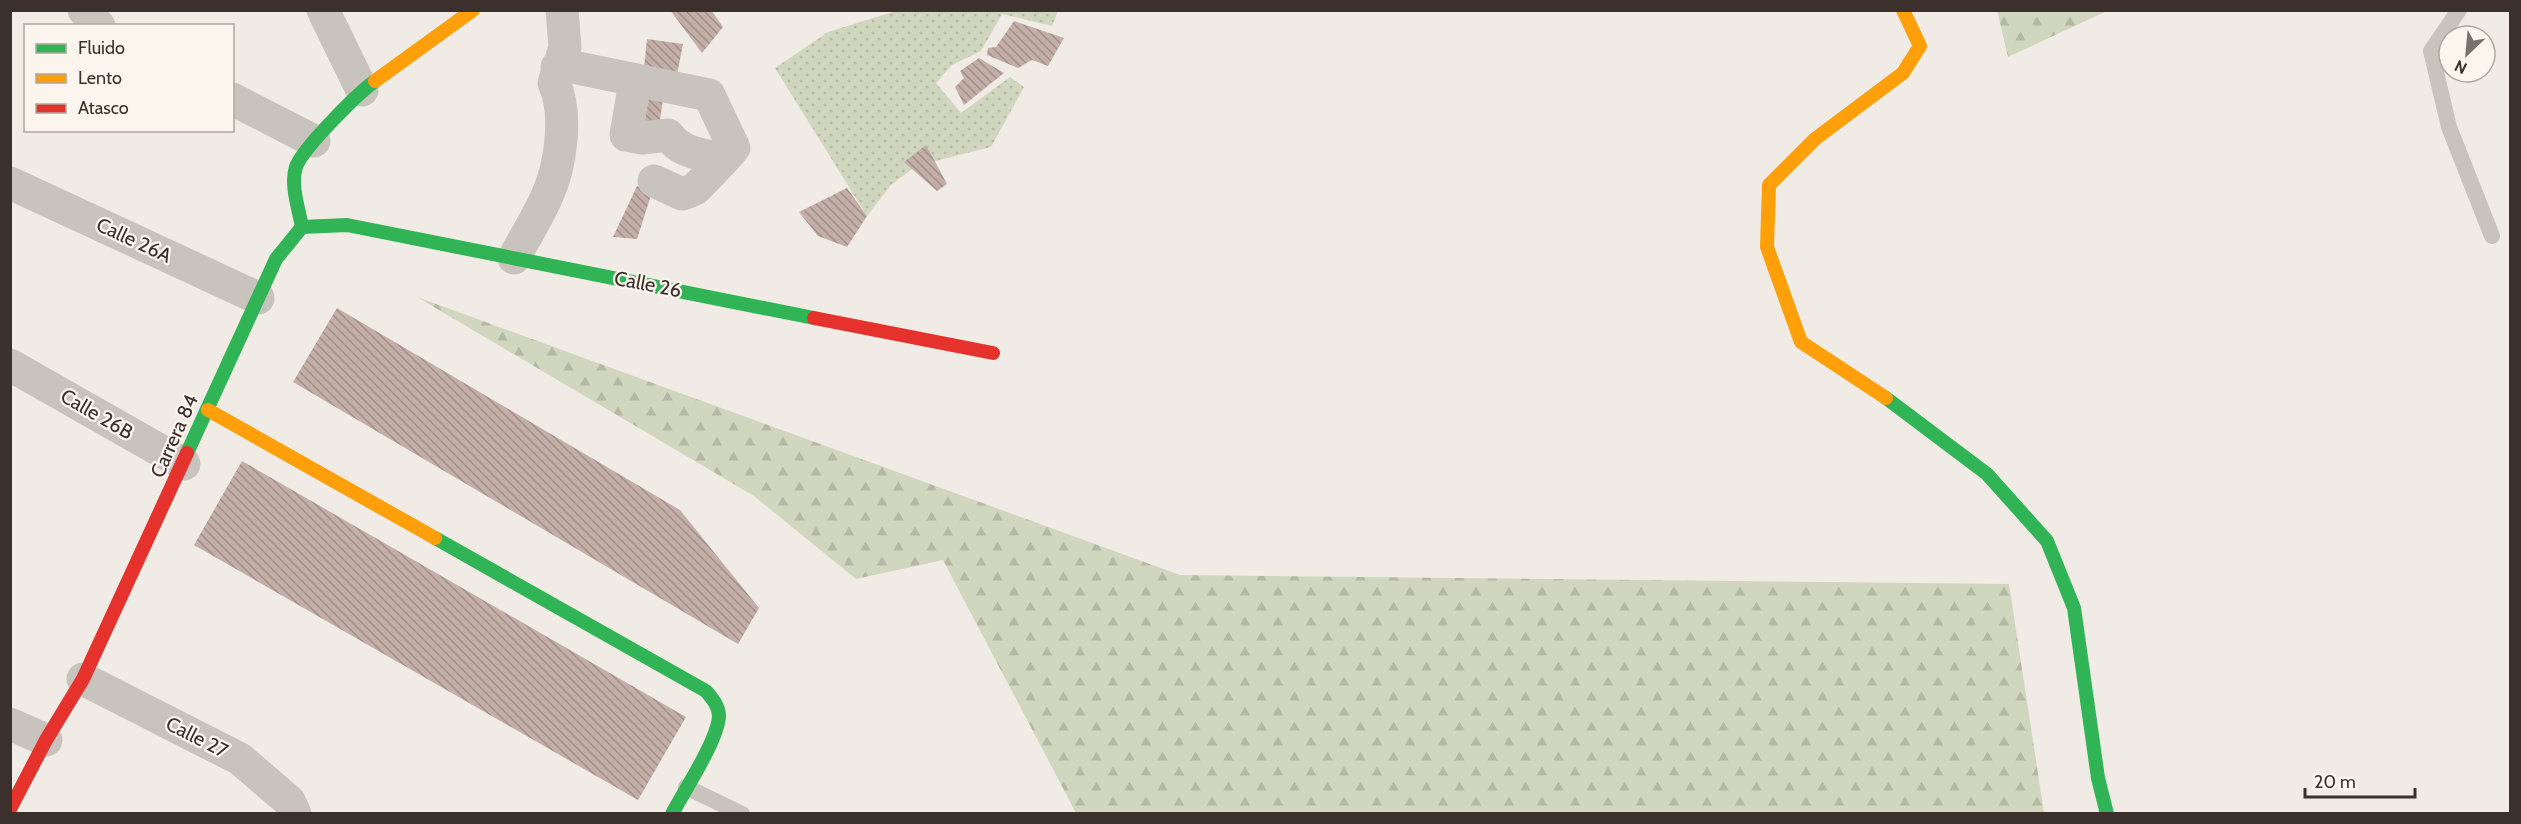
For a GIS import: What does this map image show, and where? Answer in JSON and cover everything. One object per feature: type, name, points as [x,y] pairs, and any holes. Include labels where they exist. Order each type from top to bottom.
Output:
[{"type":"street","points":[[84,10],[97,24]]},
{"type":"street","points":[[323,10],[362,90]]},
{"type":"street","points":[[302,227],[295,182],[296,166],[314,141],[362,90],[473,10]]},
{"type":"street","points":[[514,258],[548,194],[561,143],[561,98],[554,83],[557,67],[565,47],[562,10]]},
{"type":"street","points":[[1904,10],[1920,46],[1903,74],[1815,139],[1769,185],[1767,247],[1801,342],[1865,382],[1987,474],[2047,541],[2074,608],[2098,778],[2107,813]]},
{"type":"street","points":[[557,67],[568,66],[635,82],[709,95],[734,148],[730,155],[718,164],[698,187],[688,193],[682,194],[654,182]]},
{"type":"street","points":[[635,82],[626,135],[642,138],[666,136]]},
{"type":"street","points":[[669,88],[666,136],[676,146],[686,151],[712,156],[718,164]]},
{"type":"street","points":[[234,100],[314,141]]},
{"type":"street","name":"Calle 26A","points":[[10,183],[258,298]]},
{"type":"street","name":"Calle 26","points":[[302,227],[347,225],[993,353]]},
{"type":"street","name":"Carrera 84","points":[[10,808],[46,740],[83,679],[184,464],[276,259],[302,227]]},
{"type":"street","name":"Calle 26B","points":[[10,365],[184,464]]},
{"type":"street","points":[[208,410],[706,691],[716,704],[719,717],[672,813]]},
{"type":"street","name":"Calle 27","points":[[83,679],[240,759],[289,801],[295,813]]},
{"type":"street","points":[[10,724],[46,740]]},
{"type":"lane","points":[[2459,10],[2431,51],[2449,127],[2492,236]]},
{"type":"lane","points":[[686,788],[742,813]]},
{"type":"green space","points":[[1997,10],[2107,10],[2107,11],[2008,57]]},
{"type":"green space","points":[[896,11],[1058,11],[1052,26],[1002,14],[981,51],[952,65],[936,83],[961,113],[1010,77],[1024,87],[991,147],[916,166],[891,185],[867,216],[775,68],[828,32]]},
{"type":"green space","points":[[417,297],[1180,575],[2009,584],[2044,813],[1076,813],[943,560],[856,579],[754,496]]},
{"type":"building","points":[[670,10],[711,10],[723,27],[702,53]]},
{"type":"building","points":[[1014,21],[1064,38],[1048,66],[1032,60],[1018,68],[987,55],[988,48],[996,47]]},
{"type":"building","points":[[647,39],[683,44],[675,85],[643,77]]},
{"type":"building","points":[[979,58],[1004,73],[964,105],[955,87],[964,78],[960,71]]},
{"type":"building","points":[[640,89],[663,99],[658,134],[627,133]]},
{"type":"building","points":[[926,145],[947,184],[937,191],[904,162]]},
{"type":"building","points":[[637,186],[652,192],[637,239],[613,237]]},
{"type":"building","points":[[847,188],[867,216],[847,247],[818,236],[799,212]]},
{"type":"building","points":[[337,308],[680,510],[759,608],[738,644],[293,382]]},
{"type":"building","points":[[242,461],[686,717],[638,800],[194,545]]},
{"type":"traffic: fast","points":[[187,453],[276,259],[302,227],[294,189],[294,174],[300,159],[319,135],[375,81]]},
{"type":"traffic: fast","points":[[302,227],[347,225],[814,318]]},
{"type":"traffic: fast","points":[[1886,398],[1987,474],[2047,541],[2074,608],[2098,778],[2107,814]]},
{"type":"traffic: fast","points":[[435,538],[706,691],[713,699],[719,716],[713,738],[672,814]]},
{"type":"traffic: slow","points":[[375,81],[473,10]]},
{"type":"traffic: slow","points":[[1886,398],[1801,342],[1767,247],[1769,185],[1815,139],[1903,73],[1920,46],[1903,10]]},
{"type":"traffic: slow","points":[[208,410],[435,538]]},
{"type":"traffic: jam","points":[[814,318],[993,353]]},
{"type":"traffic: jam","points":[[10,809],[46,740],[83,679],[187,453]]}]
